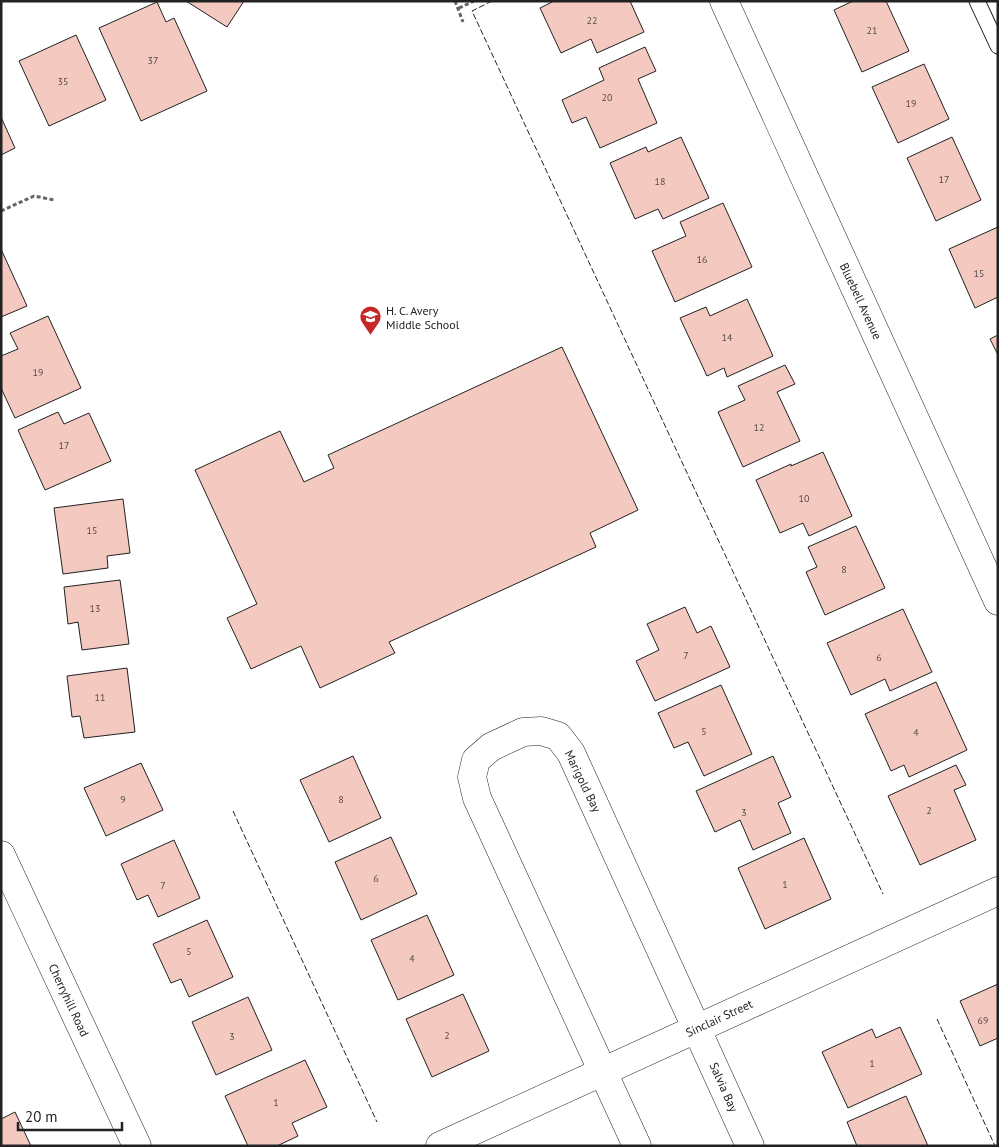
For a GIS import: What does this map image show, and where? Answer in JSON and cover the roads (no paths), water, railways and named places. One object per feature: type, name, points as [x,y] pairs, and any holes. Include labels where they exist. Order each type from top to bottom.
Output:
[{"type":"street","name":"Bluebell Avenue","points":[[724,1],[998,601]]},
{"type":"street","name":"Marigold Bay","points":[[603,1071],[477,798],[473,784],[472,777],[476,760],[491,747],[523,732],[542,731],[558,736],[571,752],[697,1028]]},
{"type":"street","name":"Cherryhill Road","points":[[1,855],[137,1146]]},
{"type":"street","name":"Sinclair Street","points":[[440,1146],[998,891]]},
{"type":"street","name":"Salvia Bay","points":[[697,1028],[750,1146]]},
{"type":"street","points":[[603,1071],[637,1146]]},
{"type":"lane","points":[[977,1],[998,46]]},
{"type":"place","name":"H. C. Avery Middle School","points":[[370,336]]}]
